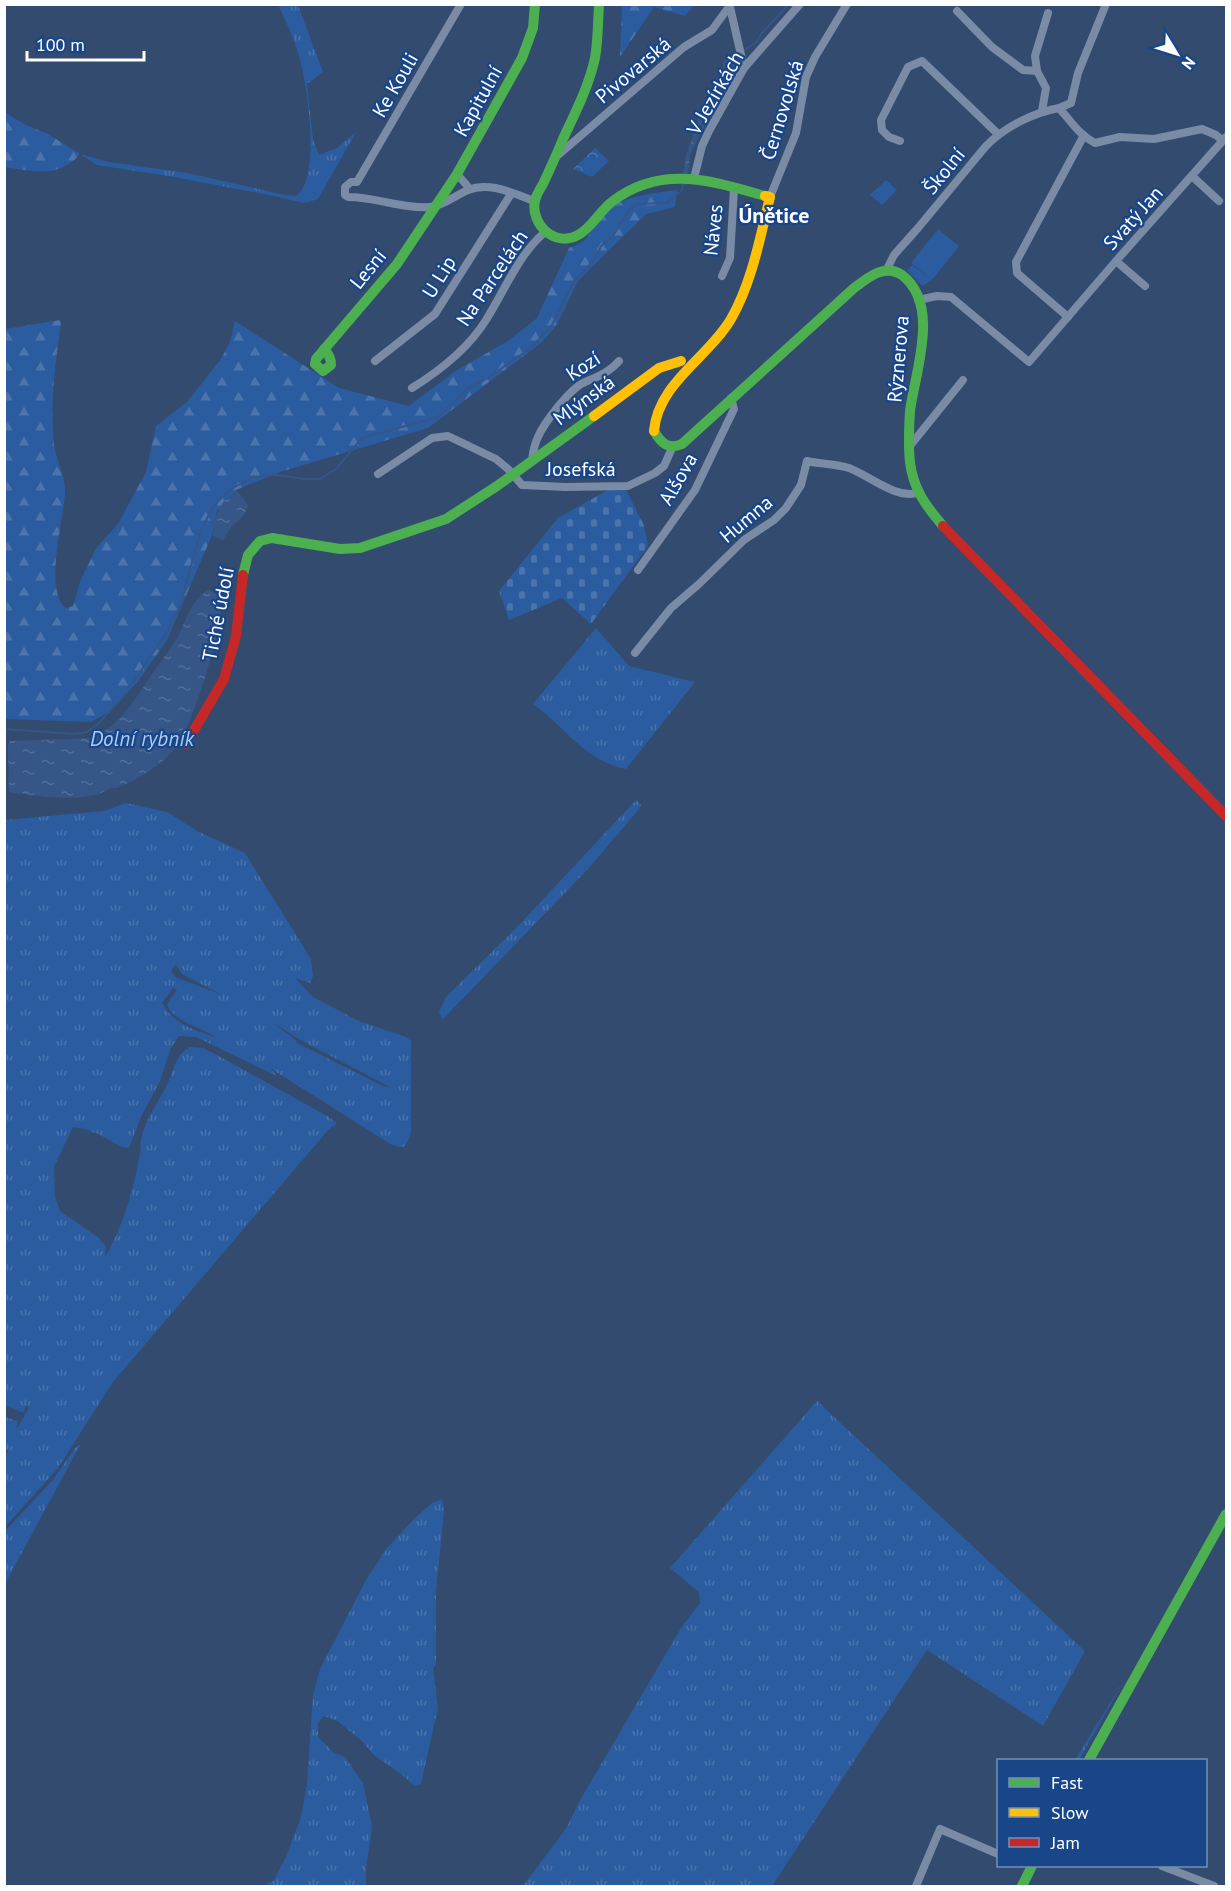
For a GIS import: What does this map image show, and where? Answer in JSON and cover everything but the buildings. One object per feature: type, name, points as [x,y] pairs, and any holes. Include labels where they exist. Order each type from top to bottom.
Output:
[{"type":"street","name":"Ke Kouli","points":[[361,197],[348,197],[344,191],[345,187],[351,182],[357,182],[461,4]]},
{"type":"street","name":"Kapitulní","points":[[434,207],[457,174],[522,58],[532,28],[535,4]]},
{"type":"street","points":[[599,4],[595,58],[582,98],[535,201],[535,212],[545,232],[558,239],[575,237],[582,233],[605,206],[633,188],[679,178],[694,178],[770,197],[746,286],[733,314],[720,334],[672,387],[654,426],[655,435],[660,441],[673,447],[682,444],[853,289],[875,271],[887,269]]},
{"type":"street","name":"V Jezírkách","points":[[694,178],[702,146],[744,66],[800,4]]},
{"type":"street","name":"Černovolská","points":[[770,197],[796,133],[806,77],[815,57],[847,4]]},
{"type":"street","points":[[1048,13],[1035,56],[1037,71],[1046,88],[1042,111],[1071,103],[1078,73],[1106,4]]},
{"type":"street","points":[[731,6],[739,52],[744,66]]},
{"type":"street","name":"Pivovarská","points":[[555,158],[684,47],[712,30],[731,6]]},
{"type":"street","points":[[957,11],[992,47],[1023,70],[1037,71]]},
{"type":"street","points":[[900,141],[889,137],[882,130],[881,120],[908,67],[922,61],[998,134]]},
{"type":"street","points":[[1059,108],[1083,137],[1016,262],[1017,273],[1068,317]]},
{"type":"street","name":"Školní","points":[[887,269],[894,255],[998,134],[1042,111]]},
{"type":"street","name":"Svatý Jan","points":[[918,300],[937,296],[951,297],[1029,362],[1225,139],[1202,129],[1154,139],[1120,137],[1095,143],[1083,137]]},
{"type":"street","points":[[457,174],[470,189]]},
{"type":"street","points":[[1192,176],[1219,201]]},
{"type":"street","points":[[357,182],[361,197],[410,208],[434,207],[470,189],[491,186],[535,201]]},
{"type":"street","name":"Náves","points":[[722,276],[730,258],[734,188]]},
{"type":"street","name":"U Lip","points":[[375,361],[435,314],[511,194]]},
{"type":"street","name":"Lesní","points":[[324,350],[397,264],[434,207]]},
{"type":"street","name":"Na Parcelách","points":[[412,388],[440,370],[466,345],[485,322],[531,243],[545,232]]},
{"type":"street","points":[[1116,261],[1145,286]]},
{"type":"street","name":"Rýznerova","points":[[887,269],[902,275],[914,289],[923,316],[919,366],[911,407],[909,447],[913,482],[918,493],[943,526],[1227,816]]},
{"type":"street","name":"Kozí","points":[[532,460],[538,435],[570,394],[581,384],[602,375],[619,361]]},
{"type":"street","name":"Mlýnská","points":[[512,475],[659,368],[681,361]]},
{"type":"street","points":[[909,447],[963,380]]},
{"type":"street","name":"Alšova","points":[[638,570],[695,489],[734,409],[731,398]]},
{"type":"street","name":"Josefská","points":[[378,474],[432,438],[448,436],[496,459],[522,485],[565,488],[628,486],[664,466],[673,447]]},
{"type":"street","name":"Humna","points":[[635,653],[671,608],[744,540],[774,520],[786,508],[801,485],[807,461],[848,468],[893,490],[910,495],[918,493]]},
{"type":"street","name":"Tiché údolí","points":[[186,744],[224,679],[236,636],[243,573],[248,555],[260,541],[272,538],[340,549],[366,546],[446,519],[512,475]]},
{"type":"street","points":[[1090,1759],[1227,1514]]},
{"type":"street","points":[[916,1887],[940,1829],[997,1853]]},
{"type":"street","points":[[1022,1887],[1030,1867]]},
{"type":"street","points":[[1164,1867],[1214,1887]]},
{"type":"green space","points":[[622,4],[694,5],[685,16],[654,7],[620,57]]},
{"type":"green space","points":[[278,5],[298,5],[323,72],[307,84],[313,140],[319,155],[337,148],[356,132],[318,199],[303,203],[174,177],[97,165],[80,154],[109,162],[187,173],[296,196],[304,186],[309,170],[308,107],[299,56]]},
{"type":"green space","points":[[4,112],[48,134],[80,154],[72,162],[54,170],[35,171],[5,167]]},
{"type":"green space","points":[[595,148],[609,161],[592,177],[573,169]]},
{"type":"green space","points":[[886,180],[897,190],[882,205],[870,195]]},
{"type":"green space","points":[[677,190],[675,207],[646,214],[578,281],[556,326],[541,343],[428,428],[280,472],[236,490],[216,512],[212,535],[167,640],[139,680],[112,710],[91,722],[5,719],[5,329],[60,320],[61,324],[55,369],[53,428],[55,449],[65,488],[55,569],[59,598],[66,608],[73,606],[81,579],[97,547],[118,524],[146,472],[156,426],[187,402],[221,359],[230,342],[235,321],[339,388],[409,406],[457,370],[508,341],[537,318],[569,248],[583,242],[597,220],[610,208],[637,196]]},
{"type":"green space","points":[[938,229],[959,246],[932,280],[911,263]]},
{"type":"green space","points":[[912,265],[932,280],[922,286],[907,270]]},
{"type":"green space","points":[[616,488],[626,490],[644,525],[648,546],[591,624],[562,598],[509,620],[499,591],[558,518],[606,491]]},
{"type":"green space","points":[[596,628],[629,666],[695,682],[626,769],[611,765],[587,751],[533,704]]},
{"type":"green space","points":[[636,800],[641,805],[639,809],[588,869],[443,1019],[439,1012],[446,997],[518,926]]},
{"type":"green space","points":[[126,803],[167,812],[199,832],[245,853],[311,959],[313,976],[310,983],[295,978],[313,997],[359,1021],[406,1037],[411,1041],[411,1133],[403,1147],[392,1145],[270,1068],[277,1076],[196,1037],[179,1036],[171,1048],[160,1081],[141,1117],[129,1148],[122,1147],[85,1129],[73,1127],[54,1167],[55,1197],[60,1211],[99,1238],[106,1247],[105,1257],[127,1207],[135,1179],[145,1125],[178,1059],[190,1047],[203,1048],[217,1055],[329,1117],[337,1124],[329,1129],[113,1382],[58,1468],[5,1527],[4,1461],[9,1448],[5,1452],[5,1417],[18,1421],[16,1430],[29,1408],[26,1405],[24,1413],[4,1405],[5,820],[104,811]],"holes":[[[176,964],[182,974],[220,994],[175,977],[171,971]],[[173,988],[177,990],[167,1004],[170,1010],[175,1016],[217,1038],[178,1021],[162,1003]],[[272,1022],[302,1041],[392,1088],[381,1085],[295,1042],[297,1041]]]},
{"type":"green space","points":[[817,1401],[1085,1651],[1043,1726],[927,1650],[772,1886],[523,1886],[567,1827],[579,1802],[681,1628],[700,1603],[699,1592],[670,1568]]},
{"type":"green space","points":[[80,1445],[5,1584],[5,1531],[52,1481],[75,1448]]},
{"type":"green space","points":[[442,1499],[444,1511],[436,1591],[436,1665],[433,1668],[438,1708],[421,1784],[414,1786],[404,1776],[375,1756],[361,1740],[336,1720],[323,1716],[318,1723],[318,1737],[333,1752],[345,1757],[363,1783],[372,1827],[366,1886],[264,1886],[274,1880],[286,1857],[301,1817],[307,1784],[313,1695],[320,1669],[366,1580],[387,1548],[415,1518],[432,1503]]},
{"type":"green space","points":[[1122,1684],[1080,1759],[1076,1759]]},
{"type":"water","points":[[737,59],[739,64],[723,78],[707,108],[690,156],[687,184],[681,185],[686,155],[706,100],[719,74]]},
{"type":"water","points":[[236,490],[248,506],[244,515],[231,527],[223,540],[212,535],[214,530],[211,523],[224,501]]},
{"type":"water","name":"Dolní rybník","points":[[208,590],[216,594],[221,601],[218,631],[206,675],[190,719],[177,746],[149,771],[117,788],[101,793],[62,798],[9,792],[8,744],[10,741],[90,738],[111,726],[136,698],[176,640],[193,605]]},
{"type":"waterway","points":[[743,51],[757,42],[761,34],[789,4]]},
{"type":"waterway","points":[[693,147],[724,84],[724,62],[738,53]]},
{"type":"waterway","points":[[4,729],[75,734],[87,732],[98,724],[126,693],[169,629],[180,606],[201,530],[213,507],[222,497],[251,478],[271,475],[320,479],[336,469],[362,438],[438,417],[467,389],[531,348],[552,325],[573,283],[595,259],[601,246],[613,236],[629,210],[637,204],[667,203],[682,190],[683,184]]},
{"type":"traffic: fast","points":[[324,349],[326,351],[331,360],[331,365],[323,371],[315,364],[316,359],[397,264],[457,174],[522,58],[533,28],[535,4]]},
{"type":"traffic: fast","points":[[599,4],[596,52],[589,79],[537,194],[534,210],[536,218],[546,232],[561,238],[578,235],[592,224],[613,201],[650,182],[669,179],[707,181],[765,196]]},
{"type":"traffic: fast","points":[[654,431],[659,439],[669,446],[682,444],[864,280],[882,271],[895,272],[902,275],[914,288],[920,303],[923,321],[923,340],[910,411],[910,462],[914,481],[921,497],[943,526]]},
{"type":"traffic: fast","points":[[243,575],[248,555],[260,541],[272,538],[340,549],[360,548],[446,519],[497,486],[594,416]]},
{"type":"traffic: fast","points":[[1090,1759],[1226,1514]]},
{"type":"traffic: fast","points":[[1022,1886],[1032,1867]]},
{"type":"traffic: slow","points":[[654,431],[664,399],[721,333],[738,305],[759,244],[770,197],[765,196]]},
{"type":"traffic: slow","points":[[594,416],[659,368],[681,361]]},
{"type":"traffic: jam","points":[[943,526],[1226,816]]},
{"type":"traffic: jam","points":[[186,744],[224,679],[236,636],[243,575]]},
{"type":"district","name":"Únětice","points":[[774,215]]}]
